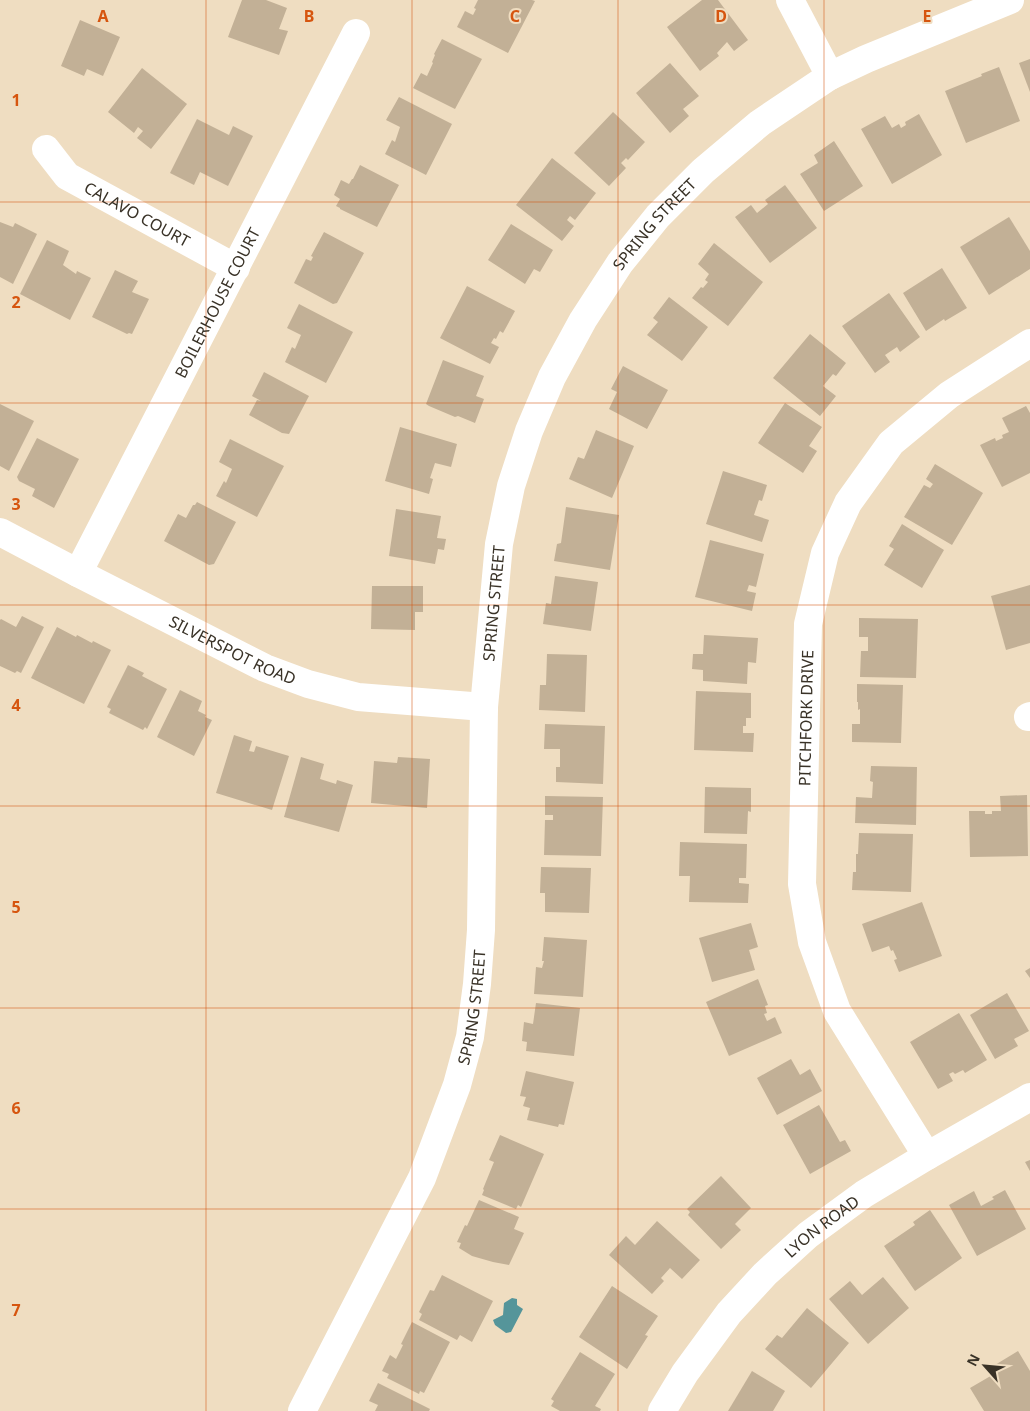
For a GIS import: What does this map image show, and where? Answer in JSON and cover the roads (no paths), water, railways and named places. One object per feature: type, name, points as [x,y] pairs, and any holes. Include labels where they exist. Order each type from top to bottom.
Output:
[{"type":"street","points":[[790,0],[830,76]]},
{"type":"street","name":"SPRING STREET","points":[[302,1411],[422,1178],[457,1085],[470,1037],[477,984],[481,930],[484,707],[499,544],[511,486],[529,431],[552,377],[583,320],[620,263],[658,216],[703,171],[760,123],[830,76],[866,59],[1010,0]]},
{"type":"street","name":"BOILERHOUSE COURT","points":[[78,573],[356,33]]},
{"type":"street","name":"CALAVO COURT","points":[[46,149],[67,176],[236,268]]},
{"type":"street","name":"PITCHFORK DRIVE","points":[[927,1156],[837,1011],[812,942],[802,884],[808,624],[825,553],[844,511],[890,443],[949,395],[1030,342]]},
{"type":"street","name":"SILVERSPOT ROAD","points":[[0,532],[266,668],[308,684],[358,697],[484,707]]},
{"type":"street","name":"LYON ROAD","points":[[662,1411],[685,1372],[729,1312],[765,1274],[815,1230],[864,1194],[1030,1097]]},
{"type":"water","points":[[512,1298],[517,1299],[517,1305],[523,1309],[511,1332],[506,1333],[495,1325],[493,1320],[503,1315],[504,1303]]}]
